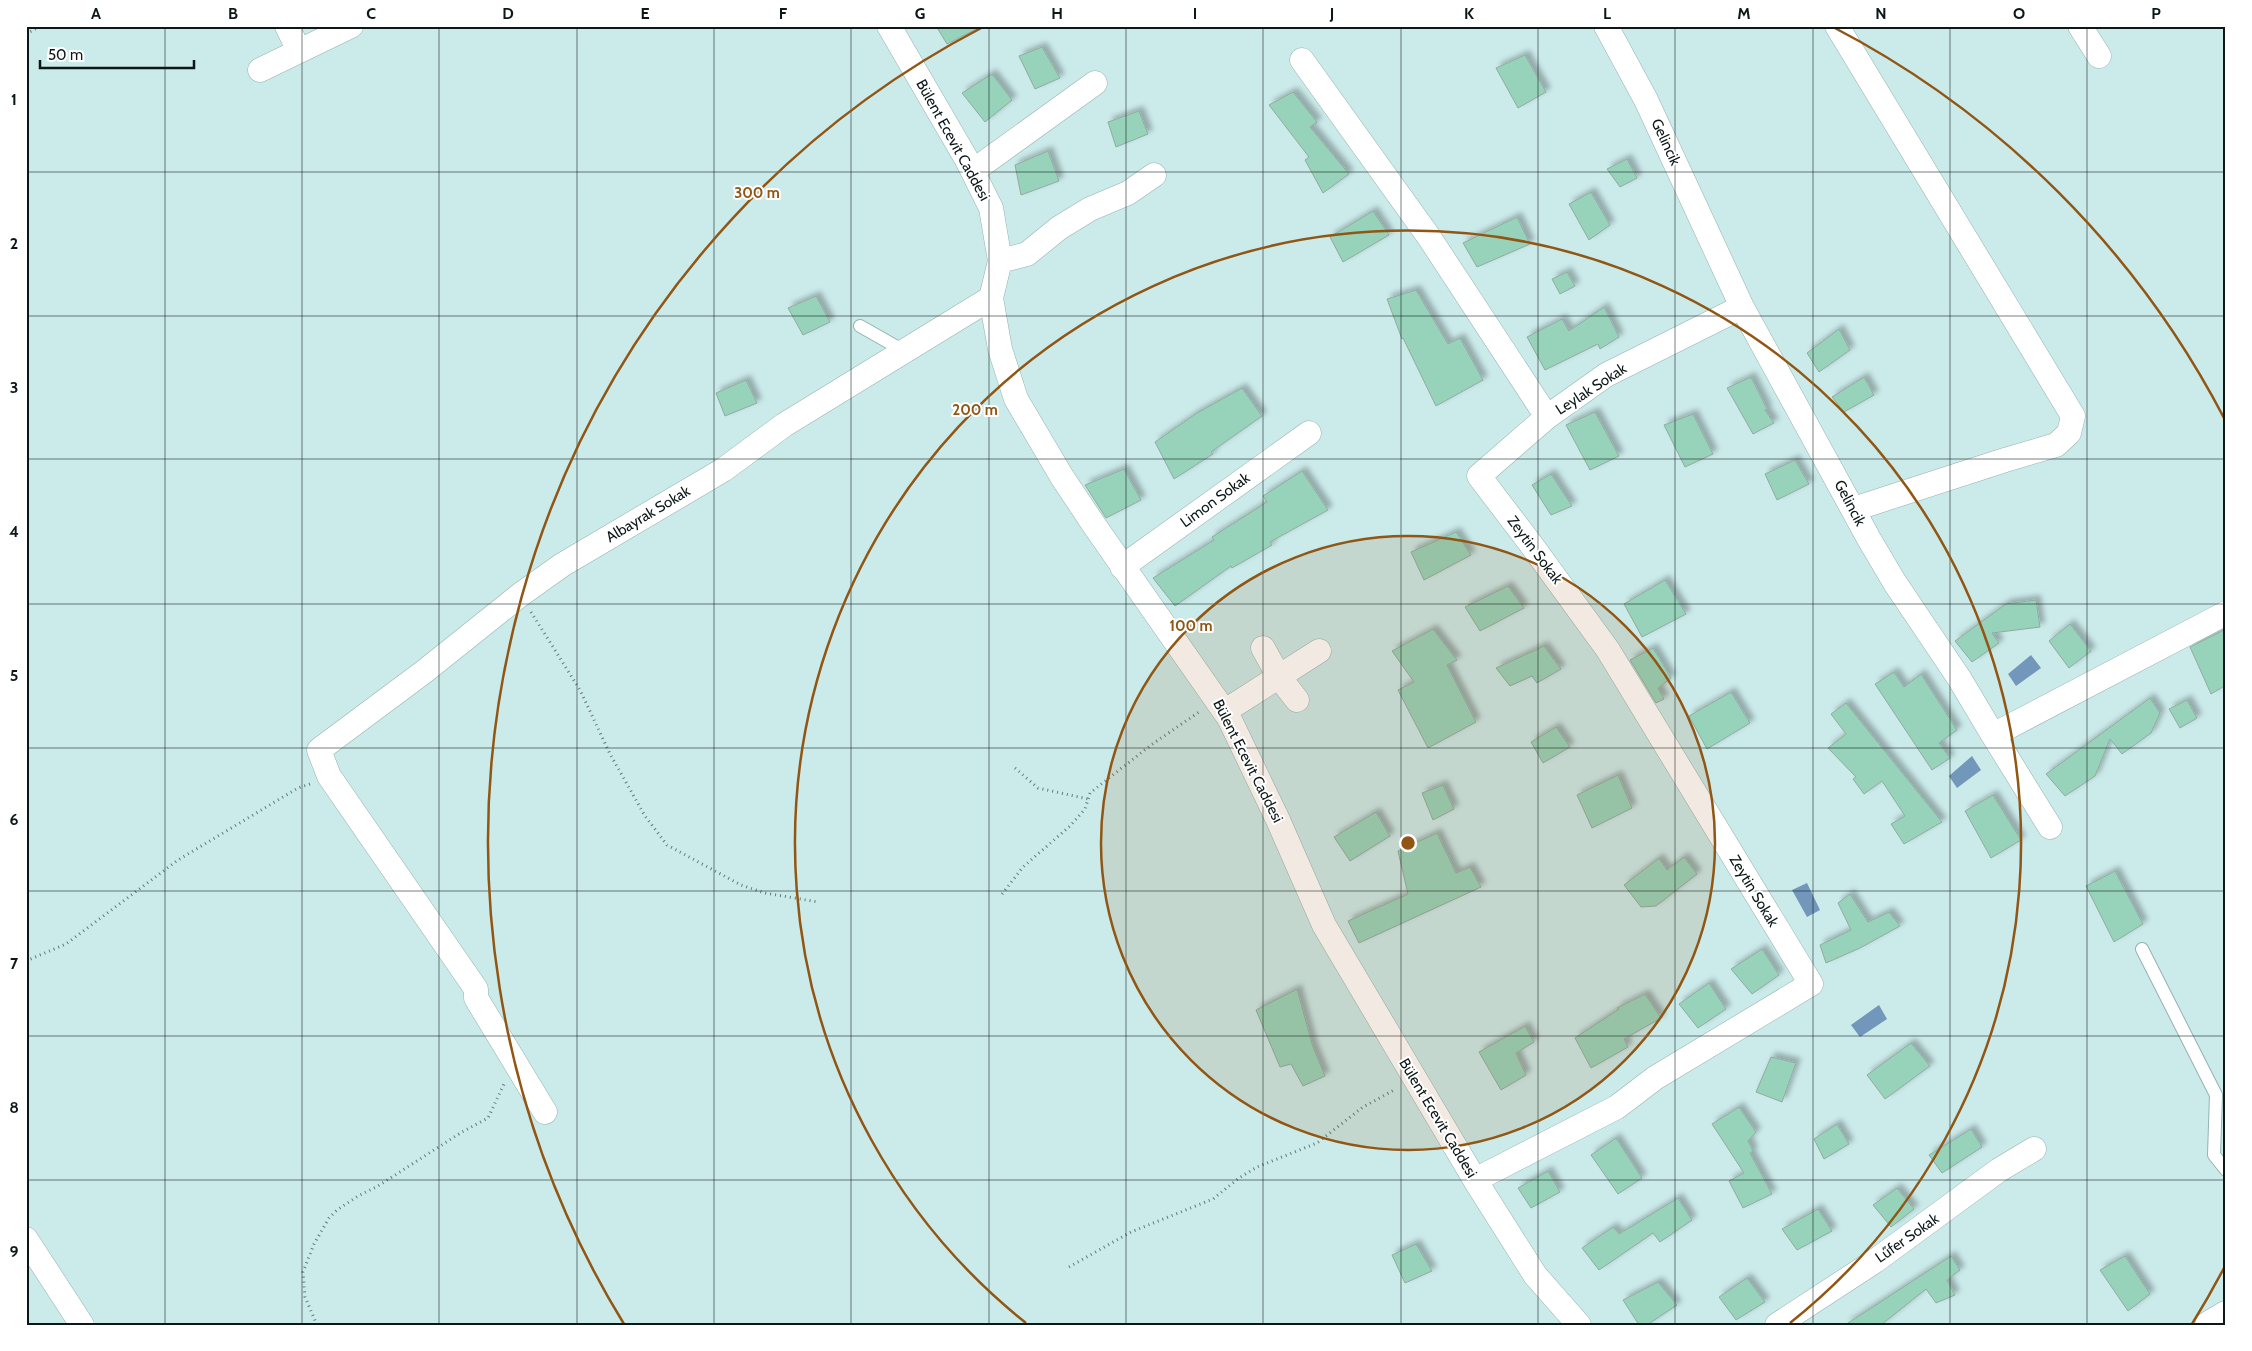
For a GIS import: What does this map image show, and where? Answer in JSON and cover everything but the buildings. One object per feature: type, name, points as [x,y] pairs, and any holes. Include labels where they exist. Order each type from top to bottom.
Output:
[{"type":"main road","points":[[2209,1325],[2226,1315]]},
{"type":"street","points":[[287,26],[299,51]]},
{"type":"street","points":[[260,70],[351,26]]},
{"type":"street","name":"Bülent Ecevit Caddesi","points":[[889,26],[973,171],[991,208],[1000,261],[991,298],[1000,349],[1016,399],[1062,477],[1122,567],[1221,705],[1278,820],[1324,925],[1475,1180],[1535,1275],[1579,1325]]},
{"type":"street","name":"Gelincik","points":[[1606,26],[1646,100],[1742,307],[1894,582],[1949,662],[2050,827]]},
{"type":"street","points":[[1837,26],[2073,416],[2068,433],[2056,445],[1854,509]]},
{"type":"street","points":[[2080,26],[2099,56]]},
{"type":"street","points":[[1302,60],[1429,237],[1547,417]]},
{"type":"street","points":[[973,171],[1095,83]]},
{"type":"street","points":[[1000,261],[1027,254],[1059,228],[1090,209],[1128,193],[1154,175]]},
{"type":"street","name":"Albayrak Sokak","points":[[329,776],[319,750],[425,672],[520,594],[562,565],[723,470],[784,425],[991,298]]},
{"type":"street","name":"Leylak Sokak","points":[[1479,476],[1547,417],[1606,375],[1742,307]]},
{"type":"street","name":"Limon Sokak","points":[[1122,567],[1309,434]]},
{"type":"street","name":"Zeytin Sokak","points":[[1475,1180],[1617,1106],[1655,1078],[1811,984],[1608,650],[1479,476]]},
{"type":"street","points":[[1993,735],[2226,613]]},
{"type":"street","points":[[1262,648],[1296,700]]},
{"type":"street","points":[[1221,705],[1279,676],[1319,651]]},
{"type":"street","points":[[329,776],[476,989],[476,998],[545,1112]]},
{"type":"street","name":"Lűfer Sokak","points":[[1777,1325],[1875,1261],[1999,1170],[2034,1149]]},
{"type":"street","points":[[28,1244],[82,1325]]},
{"type":"lane","points":[[860,326],[904,351]]},
{"type":"lane","points":[[2142,949],[2216,1096],[2214,1155],[2226,1170]]},
{"type":"path","points":[[26,34],[41,26]]},
{"type":"path","points":[[2226,428],[2226,451]]},
{"type":"path","points":[[520,594],[580,690],[610,754],[645,816],[667,845],[741,885],[765,893],[818,902]]},
{"type":"path","points":[[1002,894],[1023,867],[1070,826],[1085,810],[1090,793],[1112,775],[1221,705]]},
{"type":"path","points":[[1015,768],[1038,788],[1088,799]]},
{"type":"path","points":[[26,961],[66,944],[178,860],[298,788],[329,776]]},
{"type":"path","points":[[317,1325],[305,1297],[303,1272],[314,1244],[329,1218],[350,1201],[488,1118],[515,1064]]},
{"type":"path","points":[[1069,1267],[1132,1232],[1213,1199],[1239,1178],[1257,1167],[1317,1143],[1363,1106],[1415,1079]]},
{"type":"water","points":[[2031,655],[2041,668],[2016,686],[2008,674]]},
{"type":"water","points":[[1972,756],[1981,770],[1957,788],[1949,776]]},
{"type":"water","points":[[1807,883],[1820,910],[1807,917],[1792,890]]},
{"type":"water","points":[[1879,1005],[1887,1019],[1860,1037],[1851,1025]]}]
